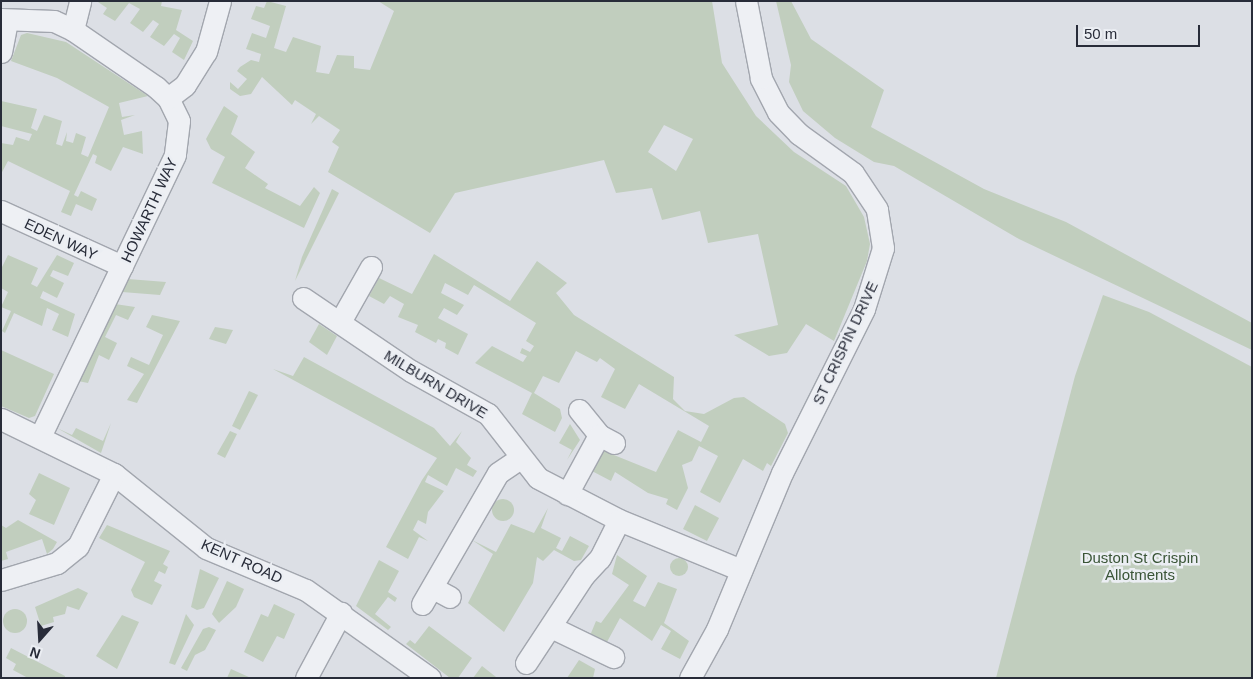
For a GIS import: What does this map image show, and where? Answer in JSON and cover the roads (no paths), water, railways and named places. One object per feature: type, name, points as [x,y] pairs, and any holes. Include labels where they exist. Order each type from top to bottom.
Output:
[{"type":"street","points":[[73,30],[80,1]]},
{"type":"street","points":[[168,98],[185,85],[206,52],[220,1]]},
{"type":"street","name":"ST CRISPIN DRIVE","points":[[690,678],[717,629],[782,473],[864,309],[883,248],[876,209],[853,173],[799,134],[778,112],[761,78],[746,1]]},
{"type":"street","points":[[1,52],[4,20]]},
{"type":"street","name":"HOWARTH WAY","points":[[4,20],[54,21],[73,30],[168,98],[179,121],[175,156],[40,437]]},
{"type":"street","name":"EDEN WAY","points":[[1,211],[122,266]]},
{"type":"street","points":[[341,320],[371,268]]},
{"type":"street","name":"MILBURN DRIVE","points":[[303,298],[341,320],[411,371],[488,414],[501,426],[519,459],[538,478],[619,520],[741,570]]},
{"type":"street","points":[[566,494],[606,439],[578,410]]},
{"type":"street","name":"KENT ROAD","points":[[1,419],[114,474],[206,548],[299,586],[341,613],[430,678]]},
{"type":"street","points":[[435,596],[498,473],[519,459]]},
{"type":"street","points":[[1,580],[57,563],[78,546],[114,474]]},
{"type":"street","points":[[526,663],[553,628],[619,520]]},
{"type":"street","points":[[306,678],[341,613]]},
{"type":"street","points":[[553,628],[613,657]]},
{"type":"park label","name":"Duston St Crispin Allotments","points":[[1140,566]]}]
